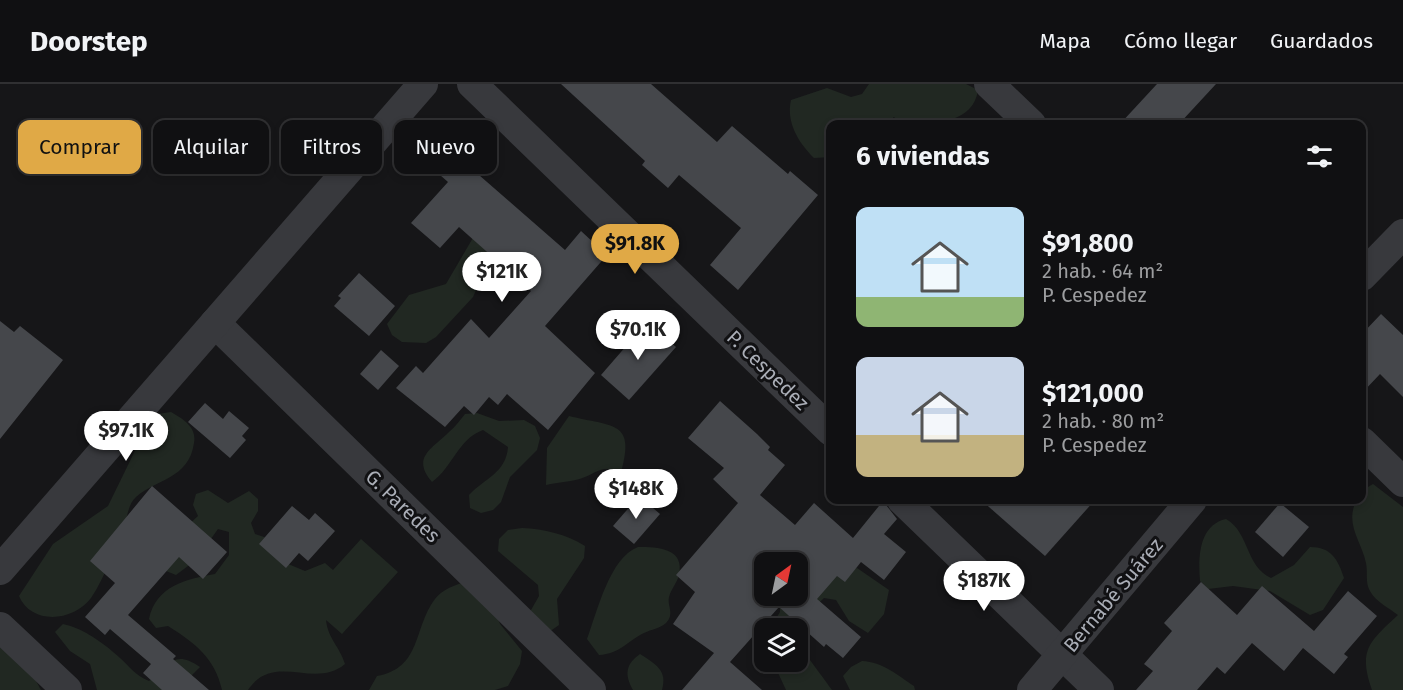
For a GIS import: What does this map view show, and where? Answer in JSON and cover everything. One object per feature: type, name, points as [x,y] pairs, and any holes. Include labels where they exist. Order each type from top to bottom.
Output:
[{"type":"street","points":[[0,570],[423,84]]},
{"type":"street","name":"P. Cespedez","points":[[472,84],[826,426]]},
{"type":"street","points":[[989,84],[1027,120]]},
{"type":"street","points":[[1366,272],[1403,234]]},
{"type":"street","name":"G. Paredes","points":[[215,323],[591,690]]},
{"type":"street","points":[[1366,446],[1403,482]]},
{"type":"street","points":[[906,504],[1099,690]]},
{"type":"street","name":"Bernabé Suárez","points":[[1032,690],[1189,504]]},
{"type":"street","points":[[0,627],[67,690]]},
{"type":"shaded area","points":[[869,84],[966,84],[978,90],[968,110],[959,117],[948,120],[897,120],[894,117],[890,120],[826,120],[826,157],[814,158],[803,145],[792,124],[791,100],[827,88],[851,97],[862,94]]},
{"type":"shaded area","points":[[484,219],[499,239],[473,297],[436,337],[426,343],[402,342],[392,335],[387,324],[409,295],[446,284]]},
{"type":"shaded area","points":[[171,412],[184,421],[193,432],[194,443],[186,464],[171,477],[134,499],[101,580],[91,598],[83,606],[63,616],[42,616],[33,612],[19,596],[53,544],[108,506],[149,422],[157,414]]},
{"type":"shaded area","points":[[477,413],[499,421],[524,420],[535,426],[540,438],[537,450],[510,477],[501,502],[493,510],[481,513],[470,508],[469,495],[499,469],[508,447],[483,430],[474,434],[461,446],[445,469],[432,482],[423,466],[426,454],[465,414]]},
{"type":"shaded area","points":[[569,416],[609,425],[623,435],[625,456],[621,473],[602,469],[580,479],[546,485],[547,448]]},
{"type":"shaded area","points":[[1373,484],[1403,507],[1403,690],[1372,690],[1368,676],[1366,656],[1369,648],[1380,632],[1398,615],[1379,602],[1368,585],[1366,563],[1352,518],[1355,504],[1366,504],[1366,488]]},
{"type":"shaded area","points":[[208,490],[228,503],[249,491],[258,499],[258,511],[251,523],[255,534],[267,538],[281,561],[305,571],[325,563],[333,570],[361,539],[398,572],[342,634],[326,620],[329,632],[345,664],[333,671],[320,674],[282,671],[270,673],[258,679],[248,690],[222,690],[209,660],[195,645],[168,626],[156,628],[149,619],[158,599],[165,592],[193,578],[215,574],[229,555],[229,532],[218,529],[196,560],[176,575],[166,571],[164,547],[198,516],[193,505],[196,494]]},
{"type":"shaded area","points":[[1226,519],[1240,532],[1256,566],[1271,578],[1294,565],[1310,547],[1323,549],[1333,555],[1344,578],[1323,610],[1310,615],[1270,591],[1233,586],[1208,589],[1200,581],[1199,562],[1202,543],[1210,528]]},
{"type":"shaded area","points":[[522,528],[555,533],[585,546],[584,558],[557,599],[559,625],[549,632],[527,617],[539,596],[538,585],[498,551],[499,539],[508,530]]},
{"type":"shaded area","points":[[638,547],[668,551],[678,559],[679,575],[669,597],[669,620],[661,627],[638,636],[618,650],[599,655],[587,639],[600,601],[612,573],[628,553]]},
{"type":"shaded area","points":[[857,568],[889,590],[884,614],[868,633],[849,621],[836,600],[824,598],[807,618],[776,618],[780,606],[808,606],[808,587],[820,576]]},
{"type":"shaded area","points":[[481,576],[500,624],[522,651],[520,664],[508,686],[495,690],[369,690],[377,676],[392,672],[409,656],[428,610],[435,599],[450,588]]},
{"type":"shaded area","points":[[63,624],[93,637],[149,681],[177,659],[183,659],[200,667],[191,676],[186,690],[97,690],[90,664],[70,651],[55,632]]},
{"type":"shaded area","points":[[0,646],[31,672],[41,690],[0,690]]},
{"type":"shaded area","points":[[640,654],[662,672],[662,690],[633,690],[628,679],[628,670]]},
{"type":"shaded area","points":[[808,657],[832,690],[786,690],[778,672],[808,672]]},
{"type":"shaded area","points":[[862,661],[877,664],[889,670],[914,686],[915,690],[850,690],[843,676],[851,667]]},
{"type":"building","points":[[561,84],[651,84],[717,142],[732,126],[788,174],[790,171],[818,195],[738,290],[710,265],[741,228],[679,175],[668,188],[642,165],[645,161]]},
{"type":"building","points":[[1157,84],[1216,84],[1183,120],[1124,120]]},
{"type":"building","points":[[439,174],[478,174],[565,250],[581,231],[607,255],[545,326],[595,373],[548,430],[507,394],[498,405],[489,397],[474,415],[464,406],[445,427],[396,388],[416,366],[423,373],[471,319],[489,338],[531,291],[459,227],[440,248],[411,223],[448,182]]},
{"type":"building","points":[[359,273],[395,306],[369,336],[334,306],[341,298],[338,296]]},
{"type":"building","points":[[1381,314],[1403,335],[1403,397],[1380,374],[1366,389],[1366,330]]},
{"type":"building","points":[[0,321],[14,332],[20,326],[63,360],[0,439]]},
{"type":"building","points":[[647,322],[676,347],[629,400],[601,375]]},
{"type":"building","points":[[381,350],[399,366],[378,390],[360,374]]},
{"type":"building","points":[[720,401],[757,434],[770,447],[768,450],[785,465],[760,495],[795,525],[814,503],[853,538],[881,504],[885,504],[897,519],[884,534],[906,552],[884,580],[861,562],[845,582],[837,576],[817,599],[861,637],[843,658],[826,644],[824,647],[808,633],[808,618],[791,618],[779,607],[769,618],[754,618],[754,635],[730,662],[762,690],[682,690],[714,653],[673,624],[695,592],[676,575],[738,503],[713,479],[724,468],[688,438]]},
{"type":"building","points":[[205,403],[223,419],[229,411],[249,428],[242,436],[246,440],[230,458],[188,422]]},
{"type":"building","points":[[152,486],[227,552],[203,579],[179,557],[128,615],[176,656],[173,659],[209,690],[162,690],[143,673],[151,664],[110,629],[105,635],[85,617],[115,583],[90,561]]},
{"type":"building","points":[[639,496],[660,514],[634,544],[613,526]]},
{"type":"building","points":[[986,504],[1091,504],[1045,556]]},
{"type":"building","points":[[1279,504],[1309,527],[1283,557],[1255,532]]},
{"type":"building","points":[[292,506],[309,520],[315,513],[335,531],[308,561],[299,553],[286,568],[259,544]]},
{"type":"building","points":[[1201,582],[1237,615],[1262,586],[1314,631],[1348,591],[1377,616],[1344,654],[1348,657],[1334,674],[1303,648],[1284,671],[1252,643],[1225,674],[1217,667],[1197,690],[1136,690],[1153,671],[1144,664],[1172,631],[1164,623]]}]
